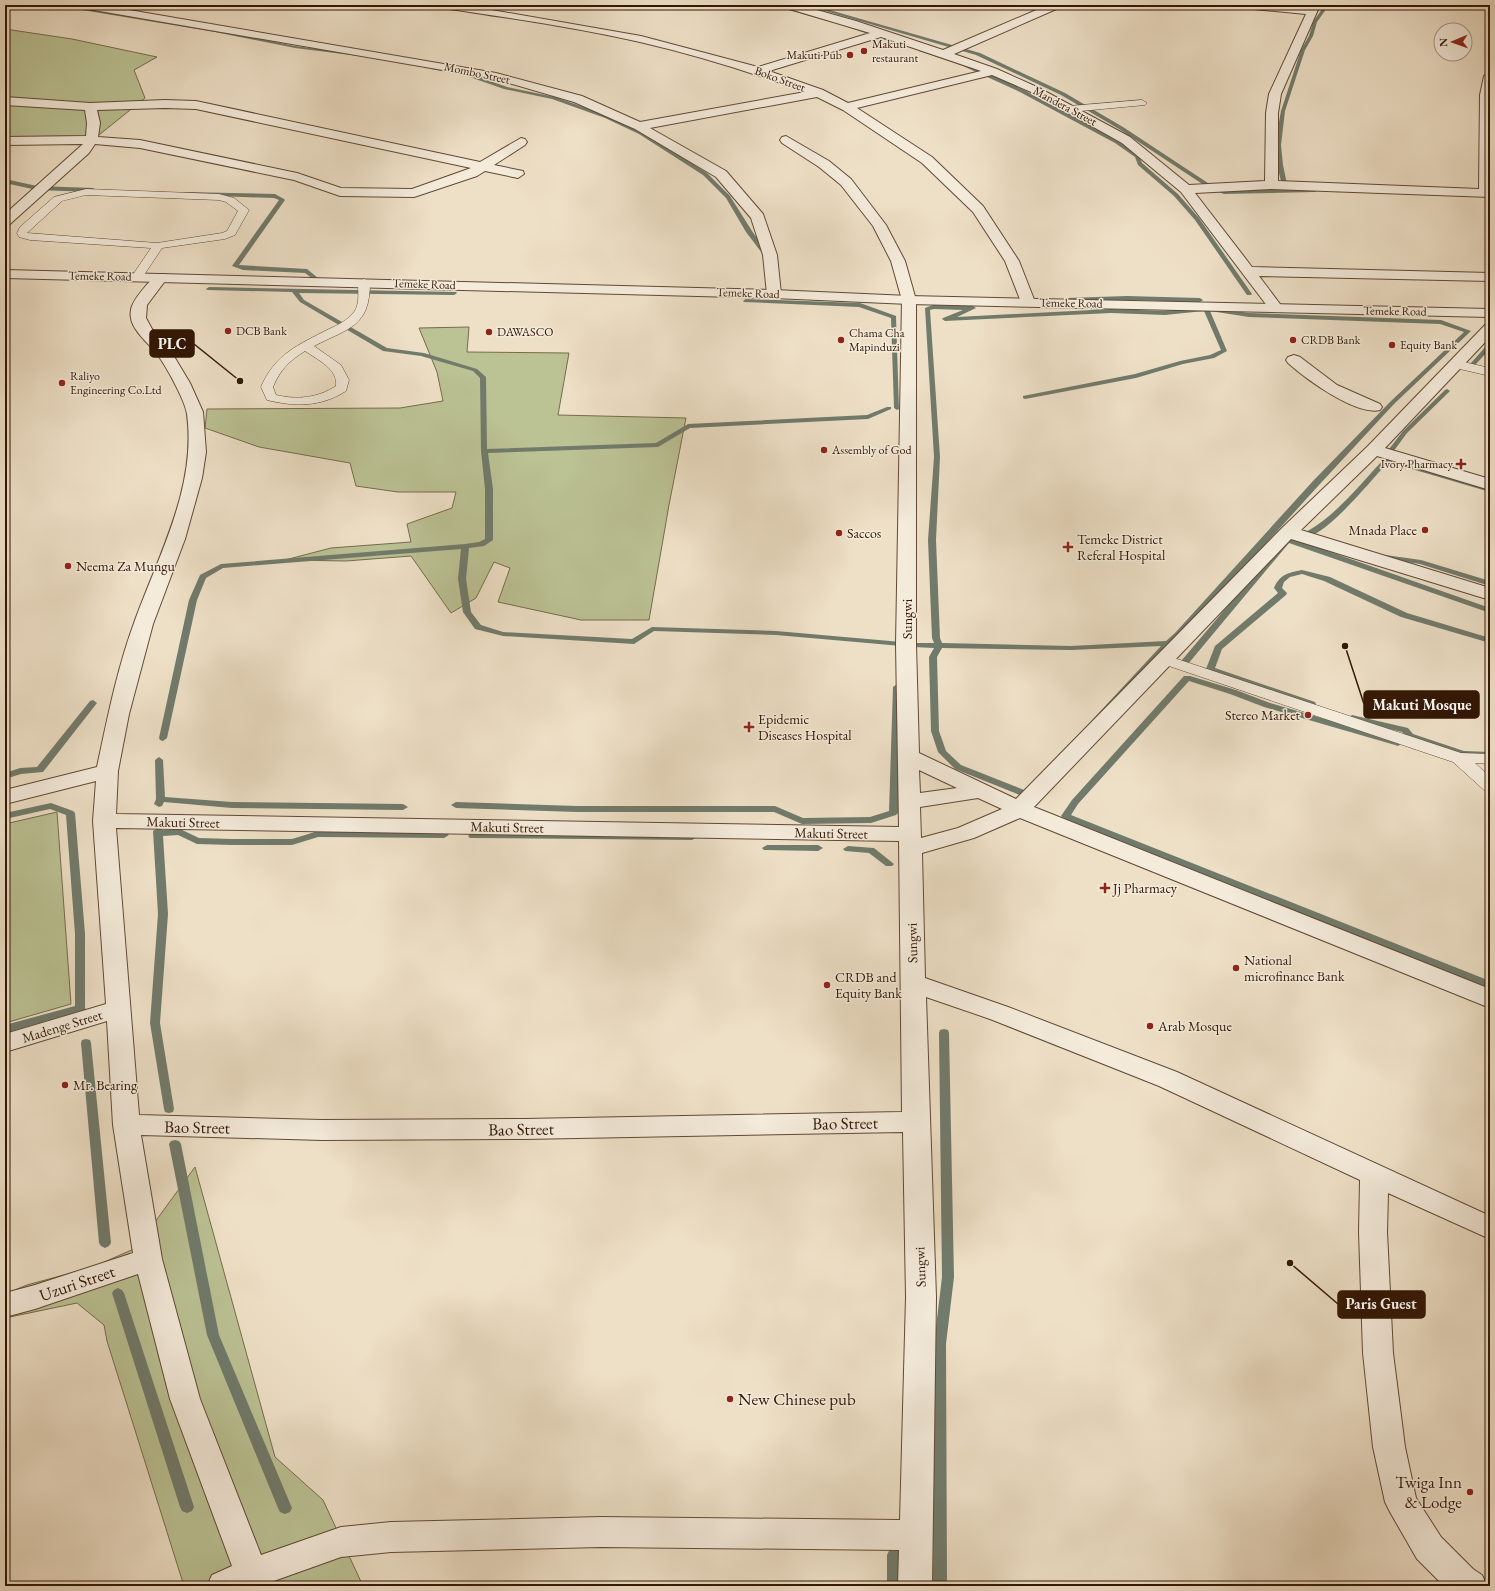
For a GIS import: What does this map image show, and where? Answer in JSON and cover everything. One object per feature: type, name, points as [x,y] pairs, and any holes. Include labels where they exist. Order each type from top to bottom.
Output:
[{"type":"street","name":"Mombo Street","points":[[82,5],[496,76],[578,99],[639,126],[721,174],[758,217],[770,255],[774,294]]},
{"type":"street","name":"Boko Street","points":[[442,5],[641,39],[758,71],[819,93],[847,107],[927,160],[978,209],[1012,261],[1028,302]]},
{"type":"street","name":"Mandera Street","points":[[787,5],[831,16],[993,71],[1035,90],[1126,140],[1186,189],[1276,308]]},
{"type":"street","points":[[1034,5],[1053,7]]},
{"type":"street","points":[[1244,5],[1314,8],[1275,94],[1272,113],[1270,185]]},
{"type":"street","points":[[944,54],[1053,7]]},
{"type":"street","points":[[758,71],[881,33]]},
{"type":"street","points":[[847,107],[993,71]]},
{"type":"street","points":[[1186,189],[1270,185],[1488,193],[1486,95],[1490,76]]},
{"type":"street","points":[[639,126],[819,93]]},
{"type":"street","points":[[5,101],[90,107],[164,104],[196,105],[518,174]]},
{"type":"street","points":[[5,221],[86,150],[91,140],[93,112],[90,107]]},
{"type":"street","points":[[5,142],[91,140],[140,144],[206,156],[297,178],[340,192],[400,194],[414,193],[472,173],[484,167],[521,142]]},
{"type":"street","name":"Sungwi","points":[[786,140],[824,164],[846,182],[852,192],[866,208],[878,225],[898,261],[909,300],[906,636],[921,1297],[915,1586]]},
{"type":"street","points":[[1248,270],[1490,277]]},
{"type":"street","name":"Temeke Road","points":[[5,274],[364,282],[774,294],[909,300],[1490,313]]},
{"type":"street","points":[[161,277],[140,305],[138,318],[145,331],[164,353],[182,383],[195,412],[197,452],[192,478],[176,539],[143,624],[118,714],[107,771],[104,821],[119,1009],[126,1125],[148,1259],[185,1399],[244,1582],[341,1542],[391,1537],[601,1532],[916,1535]]},
{"type":"street","name":"Makuti Street","points":[[104,821],[943,842],[968,834],[998,822],[1019,809],[1288,532],[1374,450],[1490,328]]},
{"type":"street","points":[[1294,360],[1322,384],[1374,407]]},
{"type":"street","points":[[1374,450],[1490,485]]},
{"type":"street","points":[[1288,532],[1490,594]]},
{"type":"street","points":[[908,756],[1019,809],[1490,999]]},
{"type":"street","points":[[5,797],[107,771]]},
{"type":"street","points":[[909,802],[979,791]]},
{"type":"street","points":[[913,983],[1000,1013],[1168,1079],[1374,1173],[1490,1228]]},
{"type":"street","name":"Madenge Street","points":[[5,1043],[119,1009]]},
{"type":"street","name":"Bao Street","points":[[126,1125],[322,1130],[916,1122]]},
{"type":"street","points":[[1374,1173],[1373,1232],[1378,1353],[1389,1447],[1401,1502],[1429,1548],[1461,1580],[1470,1586]]},
{"type":"street","name":"Uzuri Street","points":[[5,1305],[35,1297],[148,1259]]},
{"type":"lane","points":[[1070,109],[1142,103]]},
{"type":"lane","points":[[86,192],[219,197],[230,200],[244,210],[231,233],[225,236],[156,246],[152,244],[30,237],[23,235],[22,233],[24,229],[58,199],[86,192]]},
{"type":"lane","points":[[138,276],[157,248],[156,246]]},
{"type":"lane","points":[[306,346],[337,368],[344,380],[342,388],[334,394],[306,401],[283,400],[271,397],[267,387],[273,373],[286,359],[306,346],[354,320],[364,304],[364,282]]},
{"type":"lane","points":[[1455,364],[1490,372]]},
{"type":"lane","points":[[1165,660],[1459,758],[1490,759]]},
{"type":"lane","points":[[1459,758],[1490,786]]},
{"type":"green space","points":[[5,29],[72,39],[157,57],[134,70],[145,98],[89,143],[5,144]]},
{"type":"green space","points":[[469,327],[467,352],[569,353],[558,415],[686,418],[649,620],[581,620],[498,602],[510,568],[494,562],[476,598],[451,613],[411,556],[346,561],[285,560],[331,548],[411,542],[407,524],[452,508],[456,492],[398,492],[356,486],[350,463],[259,447],[205,428],[207,409],[400,408],[443,401],[437,372],[419,328]]},
{"type":"green space","points":[[57,812],[71,1004],[5,1023],[5,824]]},
{"type":"green space","points":[[195,1167],[275,1457],[323,1500],[363,1586],[184,1586],[107,1341],[104,1325],[77,1303],[5,1318],[5,1294],[27,1285],[93,1267],[136,1248]]},
{"type":"waterway","points":[[54,5],[215,31],[295,47],[359,55]]},
{"type":"waterway","points":[[773,5],[829,20]]},
{"type":"waterway","points":[[807,5],[978,54],[1063,94],[1121,128],[1212,188],[1224,192],[1315,190]]},
{"type":"waterway","points":[[1286,190],[1280,165],[1278,145],[1283,111],[1303,50],[1311,36],[1315,22],[1327,5]]},
{"type":"waterway","points":[[853,27],[905,45]]},
{"type":"waterway","points":[[921,50],[965,65],[1022,91],[1117,142],[1137,156],[1140,164],[1176,195],[1197,219],[1249,294]]},
{"type":"waterway","points":[[433,68],[465,74],[506,88],[553,98],[607,117],[641,133],[705,174],[728,197],[749,232],[767,256]]},
{"type":"waterway","points":[[5,181],[37,188],[93,190]]},
{"type":"waterway","points":[[186,193],[275,196],[282,200],[235,266],[243,268],[307,271],[315,278]]},
{"type":"waterway","points":[[209,289],[454,293]]},
{"type":"waterway","points":[[308,291],[294,291],[302,301],[385,350],[422,354],[475,370],[483,377],[484,451]]},
{"type":"waterway","points":[[1066,300],[1127,298],[1200,300]]},
{"type":"waterway","points":[[746,301],[860,305],[894,317],[897,408]]},
{"type":"waterway","points":[[939,645],[936,638],[932,540],[937,457],[927,309],[933,307],[973,308],[945,319],[1111,311],[1165,313],[1206,309]]},
{"type":"waterway","points":[[1025,397],[1136,376],[1182,362],[1212,357],[1224,351],[1206,309]]},
{"type":"waterway","points":[[1168,643],[1178,635],[1316,483],[1392,403],[1468,331],[1441,322],[1249,315],[1206,309]]},
{"type":"waterway","points":[[1473,364],[1490,345]]},
{"type":"waterway","points":[[1397,455],[1389,453],[1405,432],[1447,391]]},
{"type":"waterway","points":[[484,451],[658,445],[688,426],[868,417],[889,408]]},
{"type":"waterway","points":[[465,546],[481,544],[489,540],[489,489],[484,451]]},
{"type":"waterway","points":[[1309,534],[1340,511],[1387,459],[1490,490]]},
{"type":"waterway","points":[[1185,662],[1288,540],[1490,611]]},
{"type":"waterway","points":[[163,738],[193,600],[203,577],[221,566],[465,546]]},
{"type":"waterway","points":[[465,546],[462,579],[467,612],[478,627],[503,634],[634,642],[652,629],[776,633],[913,645],[939,645]]},
{"type":"waterway","points":[[1381,556],[1421,562],[1490,584]]},
{"type":"waterway","points":[[1312,704],[1210,669],[1218,648],[1283,593],[1278,588],[1281,581],[1287,575],[1302,572],[1327,579],[1404,615],[1490,641]]},
{"type":"waterway","points":[[939,645],[1071,648],[1168,643]]},
{"type":"waterway","points":[[939,645],[933,657],[935,731],[942,752],[958,767],[1025,794],[1084,734],[1168,643]]},
{"type":"waterway","points":[[1398,743],[1267,705],[1233,692],[1187,678],[1075,802],[1066,816],[1490,985]]},
{"type":"waterway","points":[[456,805],[577,809],[775,809],[802,821],[871,820],[893,813],[897,687]]},
{"type":"waterway","points":[[5,776],[20,771],[40,770],[93,703]]},
{"type":"waterway","points":[[1352,718],[1405,730],[1410,736],[1463,754],[1490,755]]},
{"type":"waterway","points":[[159,760],[161,799]]},
{"type":"waterway","points":[[159,804],[161,799]]},
{"type":"waterway","points":[[161,799],[232,805],[403,807]]},
{"type":"waterway","points":[[5,816],[51,806],[70,813],[80,934],[80,1008]]},
{"type":"waterway","points":[[158,831],[163,914],[155,1023],[169,1109]]},
{"type":"waterway","points":[[159,833],[180,832],[197,841],[232,842],[292,842],[318,834],[444,835]]},
{"type":"waterway","points":[[473,836],[692,837]]},
{"type":"waterway","points":[[767,848],[818,848]]},
{"type":"waterway","points":[[848,849],[871,850],[889,864]]},
{"type":"waterway","points":[[5,1029],[80,1008]]},
{"type":"waterway","points":[[80,1008],[83,1013]]},
{"type":"waterway","points":[[940,1586],[940,1344],[948,1277],[944,1033]]},
{"type":"waterway","points":[[86,1043],[105,1243]]},
{"type":"waterway","points":[[175,1144],[213,1335],[285,1508]]},
{"type":"waterway","points":[[118,1293],[187,1507]]},
{"type":"waterway","points":[[894,1555],[894,1586]]},
{"type":"place","name":"Makuti restaurant","points":[[864,51]]},
{"type":"place","name":"Makuti Pub","points":[[850,55]]},
{"type":"place","name":"DCB Bank","points":[[228,331]]},
{"type":"place","name":"DAWASCO","points":[[489,332]]},
{"type":"place","name":"Chama Cha Mapinduzi","points":[[841,340]]},
{"type":"place","name":"CRDB Bank","points":[[1293,340]]},
{"type":"place","name":"Equity Bank","points":[[1392,345]]},
{"type":"place","name":"PLC","points":[[240,381]]},
{"type":"place","name":"Raliyo Engineering Co.Ltd","points":[[62,383]]},
{"type":"place","name":"Assembly of God","points":[[824,450]]},
{"type":"place","name":"Ivory Pharmacy","points":[[1461,464]]},
{"type":"place","name":"Mnada Place","points":[[1425,530]]},
{"type":"place","name":"Saccos","points":[[839,533]]},
{"type":"place","name":"Temeke District Referal Hospital","points":[[1068,547]]},
{"type":"place","name":"Neema Za Mungu","points":[[68,566]]},
{"type":"place","name":"Makuti Mosque","points":[[1345,646]]},
{"type":"place","name":"Stereo Market","points":[[1308,715]]},
{"type":"place","name":"Epidemic Diseases Hospital","points":[[749,727]]},
{"type":"place","name":"Jj Pharmacy","points":[[1105,888]]},
{"type":"place","name":"National microfinance Bank","points":[[1236,968]]},
{"type":"place","name":"CRDB and Equity Bank","points":[[827,985]]},
{"type":"place","name":"Arab Mosque","points":[[1150,1026]]},
{"type":"place","name":"Mr. Bearing","points":[[65,1085]]},
{"type":"place","name":"Paris Guest","points":[[1290,1263]]},
{"type":"place","name":"New Chinese pub","points":[[730,1399]]},
{"type":"place","name":"Twiga Inn & Lodge","points":[[1470,1492]]}]
